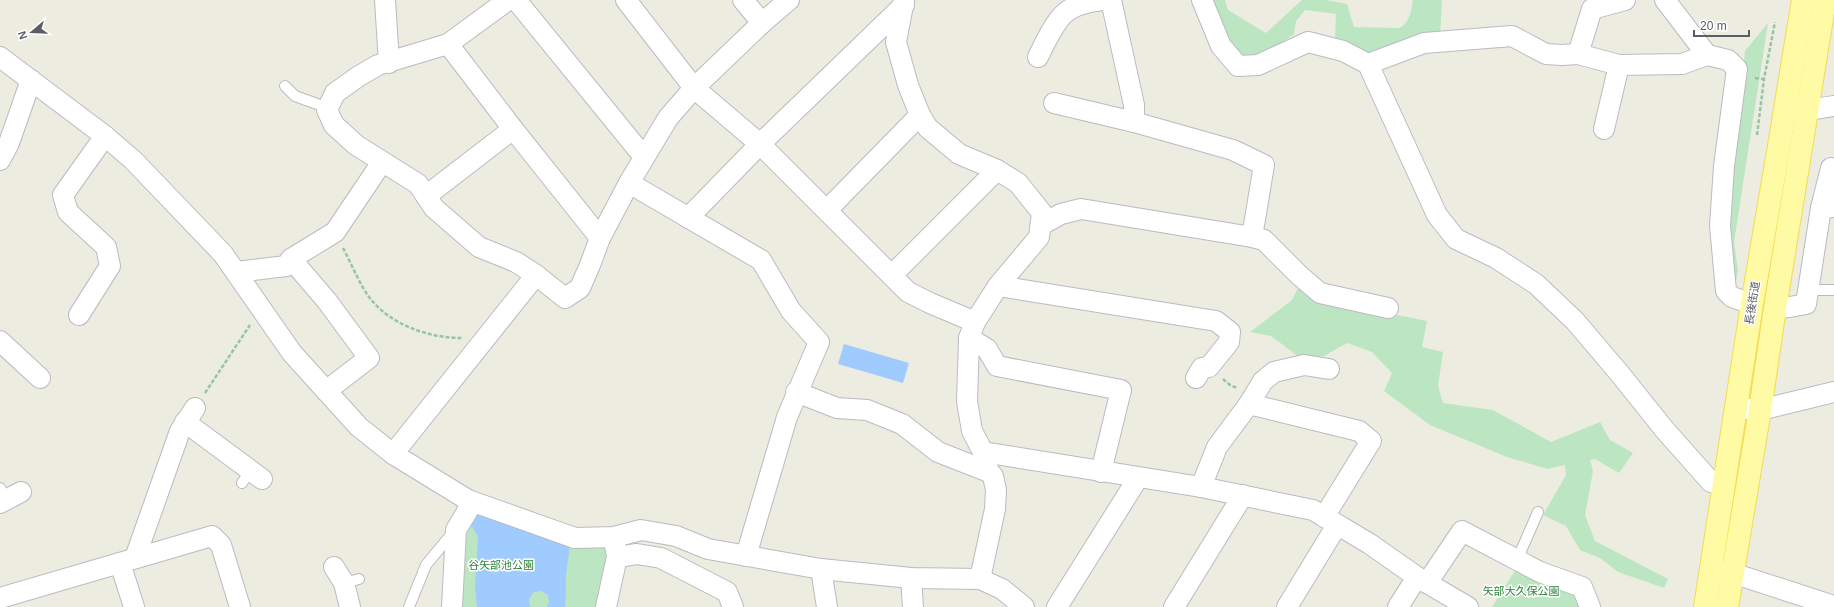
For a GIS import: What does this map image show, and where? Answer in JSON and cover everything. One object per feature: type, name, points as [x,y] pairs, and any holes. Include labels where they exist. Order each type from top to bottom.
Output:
[{"type":"main road","name":"長後街道","points":[[1704,607],[1737,408],[1752,304],[1803,0]]},
{"type":"main road","points":[[1727,607],[1808,110],[1824,0]]},
{"type":"street","points":[[385,0],[389,63]]},
{"type":"street","points":[[508,0],[448,44],[389,63],[378,65],[335,93],[327,110],[334,125],[356,145],[418,184],[434,208],[479,247],[516,262],[536,275],[564,298],[580,288],[600,238],[629,183],[668,118],[694,88],[762,23],[789,0]]},
{"type":"street","points":[[516,0],[644,157]]},
{"type":"street","points":[[626,0],[694,88],[760,144],[908,292],[972,330],[987,349],[997,366],[1121,390],[1101,472]]},
{"type":"street","points":[[743,0],[762,23]]},
{"type":"street","points":[[1038,57],[1048,37],[1064,13],[1087,2],[1103,0]]},
{"type":"street","points":[[1111,0],[1134,105],[1134,122]]},
{"type":"street","points":[[1202,0],[1221,46],[1238,66],[1258,65],[1308,42],[1343,50],[1368,64],[1438,215],[1456,240],[1496,258],[1536,284],[1575,321],[1664,429],[1711,482],[1724,485]]},
{"type":"street","points":[[1578,54],[1592,9],[1625,0]]},
{"type":"street","points":[[1665,0],[1707,54],[1728,60],[1737,69],[1724,166],[1720,226],[1726,291],[1732,297],[1752,304]]},
{"type":"street","points":[[904,2],[896,42],[908,85],[920,115],[928,128],[959,154],[997,170],[1018,183],[1042,213],[1039,237],[998,286],[972,330],[967,401],[972,430],[983,452],[989,472]]},
{"type":"street","points":[[688,218],[760,144],[904,2]]},
{"type":"street","points":[[1368,64],[1424,44],[1512,36],[1546,54],[1578,54],[1619,65],[1682,64],[1707,54]]},
{"type":"street","points":[[448,44],[512,129],[600,238]]},
{"type":"street","points":[[0,58],[106,136],[132,160],[223,254],[292,353],[359,427],[393,454],[468,500],[575,538],[614,537],[641,530],[676,536],[708,549],[821,569],[911,578],[980,579],[1002,589],[1024,607]]},
{"type":"street","points":[[1604,129],[1619,65]]},
{"type":"street","points":[[0,160],[9,143],[31,80]]},
{"type":"street","points":[[1054,103],[1134,122],[1233,150],[1264,165],[1252,237]]},
{"type":"street","points":[[1786,107],[1808,110],[1834,106]]},
{"type":"street","points":[[827,210],[920,115]]},
{"type":"street","points":[[426,196],[512,129]]},
{"type":"street","points":[[79,315],[110,266],[106,247],[68,212],[63,195],[106,136]]},
{"type":"street","points":[[237,272],[286,266],[291,259],[335,232],[382,162]]},
{"type":"street","points":[[1775,308],[1806,304],[1827,207],[1831,168]]},
{"type":"street","points":[[892,275],[997,170]]},
{"type":"street","points":[[629,183],[761,260],[791,311],[819,342],[796,392],[787,417],[746,556]]},
{"type":"street","points":[[1041,225],[1061,214],[1081,209],[1252,237],[1264,240],[1320,294],[1388,308]]},
{"type":"street","points":[[291,259],[327,301],[369,358],[326,391]]},
{"type":"street","points":[[393,454],[536,275]]},
{"type":"street","points":[[998,286],[1216,321],[1230,332],[1229,342],[1202,372]]},
{"type":"street","points":[[0,341],[40,378]]},
{"type":"street","points":[[1200,487],[1217,447],[1252,399],[1263,381],[1274,372],[1304,366],[1329,369]]},
{"type":"street","points":[[796,392],[837,408],[867,410],[902,424],[938,452],[989,472],[993,476],[996,490],[995,509],[980,579]]},
{"type":"street","points":[[1737,408],[1760,410],[1834,392]]},
{"type":"street","points":[[1252,399],[1359,431],[1371,441],[1287,607]]},
{"type":"street","points":[[134,607],[128,561],[180,431],[190,415],[251,478]]},
{"type":"street","points":[[983,452],[1200,487],[1313,510],[1370,544],[1422,580],[1468,607]]},
{"type":"street","points":[[1056,607],[1138,478]]},
{"type":"street","points":[[1174,607],[1243,495]]},
{"type":"street","points":[[452,607],[456,530],[468,510],[468,500]]},
{"type":"street","points":[[1398,607],[1462,530],[1540,572],[1582,586],[1590,607]]},
{"type":"street","points":[[0,598],[212,536],[221,545],[240,607]]},
{"type":"street","points":[[606,607],[617,557],[614,537]]},
{"type":"street","points":[[617,557],[637,554],[661,558],[727,592],[733,607]]},
{"type":"street","points":[[821,569],[827,607]]},
{"type":"street","points":[[1710,569],[1732,573],[1834,606]]},
{"type":"street","points":[[346,576],[350,607]]},
{"type":"street","points":[[911,578],[913,607]]},
{"type":"lane","points":[[285,86],[295,96],[328,108]]},
{"type":"lane","points":[[1808,290],[1834,290]]},
{"type":"lane","points":[[1517,560],[1538,512]]},
{"type":"lane","points":[[409,607],[426,565],[456,530]]},
{"type":"path","points":[[1758,135],[1764,79],[1775,22]]},
{"type":"path","points":[[335,232],[369,297],[390,318],[418,331],[448,338],[487,337]]},
{"type":"path","points":[[209,387],[260,308]]},
{"type":"path","points":[[1202,372],[1230,385],[1252,399]]},
{"type":"green space","points":[[1207,0],[1225,0],[1228,10],[1266,33],[1302,0],[1326,0],[1347,4],[1354,27],[1399,28],[1408,20],[1413,0],[1442,0],[1440,37],[1368,60],[1335,37],[1336,14],[1305,10],[1296,21],[1294,34],[1256,60],[1240,62]]},
{"type":"green space","points":[[1768,23],[1734,242],[1738,270],[1736,282],[1731,282],[1726,225],[1745,51]]},
{"type":"green space","points":[[1299,286],[1317,299],[1427,321],[1422,347],[1443,352],[1438,386],[1443,403],[1493,410],[1551,442],[1600,422],[1610,440],[1633,453],[1619,473],[1595,459],[1590,460],[1593,471],[1585,515],[1595,541],[1668,579],[1664,588],[1618,572],[1600,558],[1580,550],[1566,526],[1543,515],[1566,475],[1565,465],[1547,469],[1507,457],[1430,425],[1384,391],[1392,373],[1372,352],[1347,343],[1324,356],[1303,360],[1271,336],[1250,332],[1292,300]]},
{"type":"green space","name":"谷矢部池公園","points":[[474,511],[573,545],[606,548],[609,554],[602,607],[456,607],[460,531]]},
{"type":"green space","name":"矢部大久保公園","points":[[1516,569],[1577,594],[1582,607],[1492,607]]},
{"type":"water","points":[[844,344],[909,363],[903,383],[838,364]]},
{"type":"water","name":"谷矢部池公園","points":[[474,511],[570,544],[566,576],[565,607],[547,607],[549,602],[548,595],[541,591],[534,592],[529,599],[530,607],[477,607],[475,587],[478,536],[467,520]]}]
